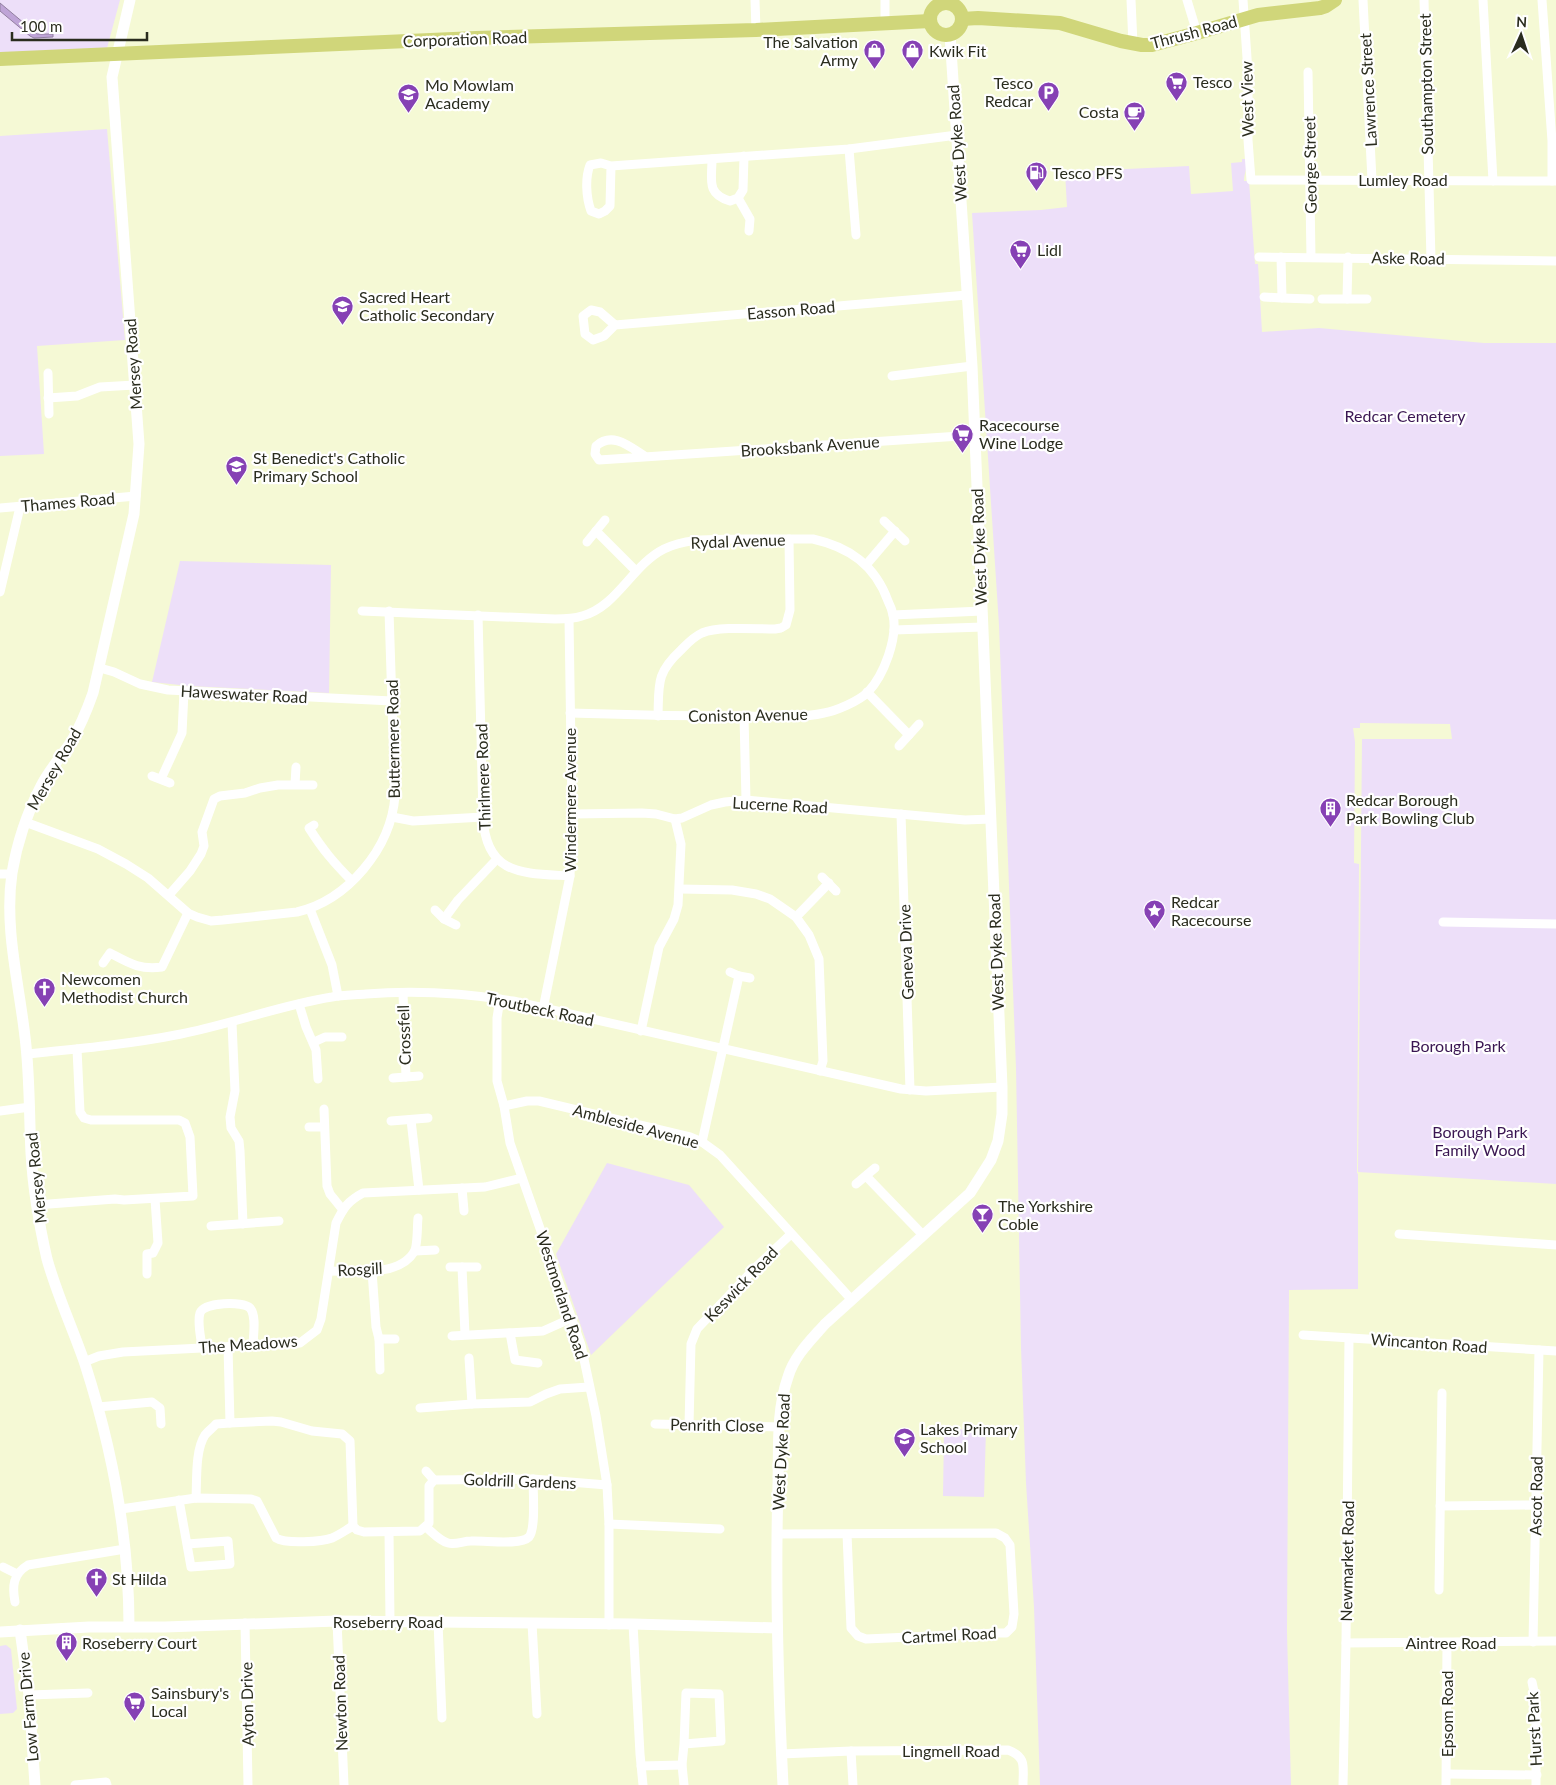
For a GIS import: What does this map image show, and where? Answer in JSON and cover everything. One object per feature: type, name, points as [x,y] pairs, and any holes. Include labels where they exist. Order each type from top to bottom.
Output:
[{"type":"main road","name":"Thrush Road","points":[[962,19],[978,18],[1060,23],[1132,44],[1152,44],[1244,19],[1318,4],[1326,6],[1335,0]]},
{"type":"main road","points":[[947,2],[956,7],[962,19],[959,29],[950,35],[939,34],[931,26],[930,21],[934,8],[947,2]]},
{"type":"main road","name":"Corporation Road","points":[[0,59],[476,38],[756,30],[930,21]]},
{"type":"street","name":"Mersey Road","points":[[129,1626],[121,1509],[105,1430],[84,1362],[48,1260],[36,1205],[31,1153],[27,1054],[10,932],[6,874],[41,785],[72,740],[87,711],[100,668],[125,558],[136,496],[139,444],[112,77],[130,0]]},
{"type":"street","points":[[755,0],[756,30]]},
{"type":"street","points":[[885,0],[885,23]]},
{"type":"street","points":[[1131,0],[1132,44]]},
{"type":"street","points":[[1187,0],[1197,33]]},
{"type":"street","name":"West View","points":[[1243,0],[1248,72],[1248,140],[1251,180]]},
{"type":"street","name":"Lawrence Street","points":[[1363,0],[1372,180]]},
{"type":"street","name":"Southampton Street","points":[[1424,0],[1431,259]]},
{"type":"street","points":[[1483,0],[1493,181]]},
{"type":"street","points":[[1542,0],[1554,181]]},
{"type":"street","name":"West Dyke Road","points":[[783,1785],[777,1628],[777,1534],[782,1398],[788,1375],[804,1348],[824,1324],[922,1234],[970,1193],[991,1160],[1001,1130],[1002,1087],[972,366],[950,35]]},
{"type":"street","name":"George Street","points":[[1308,72],[1311,257]]},
{"type":"street","points":[[611,166],[610,206],[606,211],[599,214],[590,211],[587,172],[590,165],[600,163],[611,166],[849,148],[957,134]]},
{"type":"street","points":[[849,148],[856,235]]},
{"type":"street","points":[[712,159],[713,190],[719,198],[730,201],[738,198],[743,190],[744,156]]},
{"type":"street","name":"Lumley Road","points":[[1251,180],[1554,181]]},
{"type":"street","points":[[738,198],[750,219],[749,231]]},
{"type":"street","name":"Aske Road","points":[[1259,257],[1556,261]]},
{"type":"street","points":[[1281,257],[1282,298]]},
{"type":"street","points":[[1347,299],[1348,257]]},
{"type":"street","name":"Easson Road","points":[[615,325],[967,296]]},
{"type":"street","points":[[1264,297],[1310,299]]},
{"type":"street","points":[[1322,299],[1367,299]]},
{"type":"street","points":[[892,376],[972,366]]},
{"type":"street","points":[[48,373],[49,414]]},
{"type":"street","points":[[48,398],[77,396],[100,388],[135,385]]},
{"type":"street","name":"Brooksbank Avenue","points":[[646,457],[617,440],[602,440],[596,446],[595,454],[599,460],[646,457],[975,435]]},
{"type":"street","name":"Thames Road","points":[[0,508],[136,496]]},
{"type":"street","points":[[0,592],[20,507]]},
{"type":"street","points":[[587,542],[606,520]]},
{"type":"street","points":[[884,522],[905,541]]},
{"type":"street","points":[[596,531],[636,571]]},
{"type":"street","points":[[866,565],[895,531]]},
{"type":"street","points":[[658,716],[659,682],[662,672],[668,662],[694,638],[702,633],[714,630],[775,629],[786,625],[790,610],[789,539]]},
{"type":"street","name":"Rydal Avenue","points":[[362,610],[582,617],[594,612],[607,602],[636,571],[664,549],[682,543],[701,540],[813,539],[844,549],[866,565],[879,581],[893,615]]},
{"type":"street","name":"Buttermere Road","points":[[25,822],[98,849],[126,864],[169,895],[188,913],[211,921],[297,912],[310,909],[336,895],[364,869],[388,828],[392,817],[395,796],[389,611]]},
{"type":"street","points":[[893,615],[982,611]]},
{"type":"street","name":"Thirlmere Road","points":[[478,615],[483,832],[490,851],[497,859]]},
{"type":"street","name":"Coniston Avenue","points":[[570,713],[658,716],[798,716],[823,714],[836,710],[867,692],[886,662],[894,630],[893,615]]},
{"type":"street","name":"Windermere Avenue","points":[[543,1008],[570,876],[572,814],[569,618]]},
{"type":"street","points":[[894,630],[983,628]]},
{"type":"street","name":"Haweswater Road","points":[[100,668],[140,684],[184,692],[392,701]]},
{"type":"street","points":[[170,783],[157,777],[182,733],[184,692]]},
{"type":"street","points":[[867,692],[909,735]]},
{"type":"street","points":[[744,716],[746,800]]},
{"type":"street","points":[[899,746],[919,724]]},
{"type":"street","points":[[296,767],[296,784]]},
{"type":"street","points":[[169,895],[190,871],[204,846],[202,832],[214,800],[220,796],[245,793],[270,786],[313,785]]},
{"type":"street","name":"Lucerne Road","points":[[675,819],[682,818],[711,805],[746,800],[965,820],[991,819]]},
{"type":"street","points":[[572,814],[642,813],[656,814],[675,819],[681,844],[678,905],[674,919],[665,934],[656,956],[640,1031]]},
{"type":"street","name":"Geneva Drive","points":[[901,814],[910,1090]]},
{"type":"street","points":[[392,817],[413,821],[483,817]]},
{"type":"street","points":[[314,825],[309,828],[320,846],[327,856],[352,881]]},
{"type":"street","points":[[444,918],[458,900],[497,859],[519,872],[570,876]]},
{"type":"street","points":[[796,917],[825,880],[836,891]]},
{"type":"street","points":[[680,889],[732,890],[756,894],[770,898],[796,917],[809,935],[819,959],[823,1061],[820,1071]]},
{"type":"street","points":[[310,909],[332,965],[338,996]]},
{"type":"street","points":[[435,910],[456,925]]},
{"type":"street","points":[[104,963],[110,953],[130,964],[147,969],[162,967],[188,913]]},
{"type":"street","points":[[1443,922],[1556,924]]},
{"type":"street","points":[[730,972],[750,978]]},
{"type":"street","points":[[702,1142],[739,976]]},
{"type":"street","name":"Troutbeck Road","points":[[27,1054],[77,1049],[179,1034],[232,1023],[299,1004],[338,996],[403,993],[465,994],[543,1008],[910,1090],[926,1091],[1002,1087]]},
{"type":"street","name":"Crossfell","points":[[403,993],[406,1077]]},
{"type":"street","name":"Westmorland Road","points":[[500,999],[497,1018],[497,1081],[504,1106],[510,1143],[581,1344],[596,1416],[607,1485],[609,1625]]},
{"type":"street","points":[[299,1004],[306,1027],[314,1042],[318,1079]]},
{"type":"street","points":[[232,1023],[236,1092],[230,1117],[231,1128],[239,1141],[243,1224]]},
{"type":"street","points":[[314,1042],[325,1037],[342,1037]]},
{"type":"street","points":[[36,1205],[193,1196],[190,1137],[185,1123],[179,1120],[92,1120],[84,1118],[80,1112],[77,1049]]},
{"type":"street","name":"Crossfell","points":[[392,1078],[419,1076]]},
{"type":"street","name":"Ambleside Avenue","points":[[504,1106],[527,1101],[539,1101],[690,1137],[702,1142],[720,1155],[851,1299]]},
{"type":"street","points":[[0,1111],[30,1107]]},
{"type":"street","points":[[324,1109],[327,1186],[330,1194],[343,1210],[351,1200],[363,1193],[485,1187],[522,1178]]},
{"type":"street","points":[[391,1121],[428,1118]]},
{"type":"street","points":[[411,1120],[418,1190]]},
{"type":"street","points":[[309,1127],[324,1127]]},
{"type":"street","points":[[856,1184],[875,1168]]},
{"type":"street","points":[[866,1176],[922,1234]]},
{"type":"street","points":[[462,1188],[464,1211]]},
{"type":"street","points":[[147,1274],[147,1254],[154,1253],[158,1244],[155,1199]]},
{"type":"street","name":"The Meadows","points":[[84,1362],[99,1356],[123,1352],[253,1346],[300,1342],[309,1337],[317,1330],[322,1319],[336,1223],[343,1210]]},
{"type":"street","points":[[418,1218],[415,1251],[435,1250]]},
{"type":"street","points":[[211,1226],[279,1221]]},
{"type":"street","name":"Keswick Road","points":[[689,1425],[691,1344],[697,1330],[756,1267],[791,1234]]},
{"type":"street","points":[[1399,1234],[1556,1245]]},
{"type":"street","name":"Rosgill","points":[[330,1271],[384,1270],[406,1261],[415,1251]]},
{"type":"street","points":[[450,1267],[477,1267]]},
{"type":"street","points":[[462,1267],[465,1334]]},
{"type":"street","points":[[372,1271],[376,1327],[379,1339],[380,1370]]},
{"type":"street","points":[[202,1348],[200,1315],[205,1307],[212,1304],[246,1305],[250,1309],[253,1314],[253,1346]]},
{"type":"street","points":[[452,1336],[543,1331],[572,1318]]},
{"type":"street","points":[[510,1334],[515,1360],[538,1363]]},
{"type":"street","name":"Wincanton Road","points":[[1303,1335],[1556,1351]]},
{"type":"street","name":"Newmarket Road","points":[[1343,1785],[1349,1338]]},
{"type":"street","points":[[379,1339],[395,1339]]},
{"type":"street","points":[[228,1347],[230,1423]]},
{"type":"street","name":"Ascot Road","points":[[1533,1642],[1539,1350]]},
{"type":"street","points":[[469,1358],[472,1404]]},
{"type":"street","points":[[420,1408],[530,1402],[560,1389],[589,1387]]},
{"type":"street","points":[[1439,1590],[1442,1393]]},
{"type":"street","points":[[98,1406],[152,1402],[160,1408],[161,1424]]},
{"type":"street","points":[[196,1498],[202,1441],[216,1424],[272,1421],[312,1431],[342,1434],[347,1437],[350,1441],[353,1526],[357,1530],[364,1532],[420,1531],[426,1527],[430,1518],[429,1486],[434,1480],[426,1471]]},
{"type":"street","name":"Penrith Close","points":[[655,1424],[780,1427]]},
{"type":"street","points":[[426,1527],[447,1543],[456,1544],[468,1540],[513,1542],[525,1539],[530,1536],[533,1525],[533,1479]]},
{"type":"street","name":"Goldrill Gardens","points":[[434,1480],[533,1479],[607,1485]]},
{"type":"street","points":[[121,1509],[196,1498],[251,1499],[257,1502],[276,1538],[280,1540],[324,1540],[332,1538],[353,1526]]},
{"type":"street","points":[[179,1500],[187,1544],[192,1567],[230,1564],[228,1541],[187,1544]]},
{"type":"street","points":[[1440,1506],[1536,1505]]},
{"type":"street","points":[[609,1524],[720,1529]]},
{"type":"street","points":[[389,1532],[390,1621]]},
{"type":"street","name":"Cartmel Road","points":[[777,1534],[996,1533],[1005,1538],[1010,1545],[1014,1614],[1012,1627],[1006,1633],[866,1639],[858,1636],[852,1628],[847,1534]]},
{"type":"street","points":[[15,1602],[13,1586],[17,1574],[22,1568],[33,1563],[125,1549]]},
{"type":"street","points":[[4,1567],[17,1574]]},
{"type":"street","name":"Roseberry Road","points":[[0,1632],[129,1626],[165,1627],[337,1621],[633,1624],[777,1628]]},
{"type":"street","name":"Newton Road","points":[[337,1621],[344,1785]]},
{"type":"street","points":[[438,1622],[442,1718]]},
{"type":"street","name":"Ayton Drive","points":[[245,1623],[248,1785]]},
{"type":"street","points":[[532,1623],[537,1714]]},
{"type":"street","points":[[633,1624],[641,1766],[644,1785]]},
{"type":"street","name":"Low Farm Drive","points":[[20,1630],[29,1695],[35,1785]]},
{"type":"street","name":"Aintree Road","points":[[1346,1643],[1556,1641]]},
{"type":"street","name":"Epsom Road","points":[[1446,1785],[1447,1643]]},
{"type":"street","name":"Hurst Park","points":[[1532,1682],[1536,1701],[1536,1785]]},
{"type":"street","points":[[29,1695],[88,1693]]},
{"type":"street","points":[[684,1744],[721,1741],[719,1694],[686,1693],[682,1765],[684,1785]]},
{"type":"street","name":"Lingmell Road","points":[[781,1754],[851,1751],[1008,1750],[1018,1754],[1023,1761],[1023,1785]]},
{"type":"street","points":[[851,1751],[853,1785]]},
{"type":"street","points":[[641,1766],[682,1765]]},
{"type":"street","name":"Hurst Park","points":[[1447,1774],[1536,1775]]},
{"type":"street","points":[[75,1785],[106,1782],[107,1785]]},
{"type":"green space","points":[[0,0],[120,0],[107,48],[0,53]]},
{"type":"green space","points":[[107,129],[125,340],[37,346],[44,454],[0,456],[0,136]]},
{"type":"green space","name":"Redcar Racecourse","points":[[1242,159],[1247,159],[1244,181],[1249,181],[1255,264],[1258,264],[1262,332],[1319,328],[1484,343],[1556,343],[1556,1184],[1358,1172],[1362,739],[1452,739],[1450,724],[1360,723],[1360,728],[1353,728],[1355,742],[1354,863],[1359,864],[1357,1173],[1358,1289],[1289,1290],[1287,1632],[1291,1785],[1040,1785],[1034,1607],[1026,1483],[1021,1348],[1016,1068],[999,625],[972,213],[1067,207],[1065,172],[1189,166],[1191,194],[1233,191],[1231,163],[1242,162]]},
{"type":"green space","points":[[180,561],[331,565],[329,693],[189,686],[152,682]]},
{"type":"green space","points":[[607,1163],[689,1185],[724,1227],[591,1355],[556,1254]]},
{"type":"green space","points":[[944,1429],[986,1430],[984,1497],[943,1496]]},
{"type":"green space","points":[[6,1645],[11,1649],[17,1709],[13,1713],[0,1714],[0,1646]]},
{"type":"shaded area","points":[[0,3],[37,34],[53,34],[53,37],[34,38],[30,36],[0,11]]},
{"type":"place","name":"The Salvation Army","points":[[874,70]]},
{"type":"place","name":"Kwik Fit","points":[[913,70]]},
{"type":"place","name":"Tesco","points":[[1177,101]]},
{"type":"place","name":"Tesco Redcar","points":[[1049,111]]},
{"type":"place","name":"Mo Mowlam Academy","points":[[409,113]]},
{"type":"place","name":"Costa","points":[[1135,131]]},
{"type":"place","name":"Tesco PFS","points":[[1036,192]]},
{"type":"place","name":"Lidl","points":[[1021,269]]},
{"type":"place","name":"Sacred Heart Catholic Secondary","points":[[343,325]]},
{"type":"place","name":"Racecourse Wine Lodge","points":[[963,453]]},
{"type":"place","name":"St Benedict's Catholic Primary School","points":[[237,486]]},
{"type":"place","name":"Redcar Borough Park Bowling Club","points":[[1330,828]]},
{"type":"place","name":"Redcar Racecourse","points":[[1155,930]]},
{"type":"place","name":"Newcomen Methodist Church","points":[[45,1007]]},
{"type":"place","name":"The Yorkshire Coble","points":[[982,1234]]},
{"type":"place","name":"Lakes Primary School","points":[[904,1457]]},
{"type":"place","name":"St Hilda","points":[[96,1598]]},
{"type":"place","name":"Roseberry Court","points":[[66,1662]]},
{"type":"place","name":"Sainsbury's Local","points":[[135,1721]]},
{"type":"park label","name":"Redcar Cemetery","points":[[1405,416]]},
{"type":"park label","name":"Borough Park","points":[[1458,1046]]},
{"type":"park label","name":"Borough Park Family Wood","points":[[1480,1141]]}]
